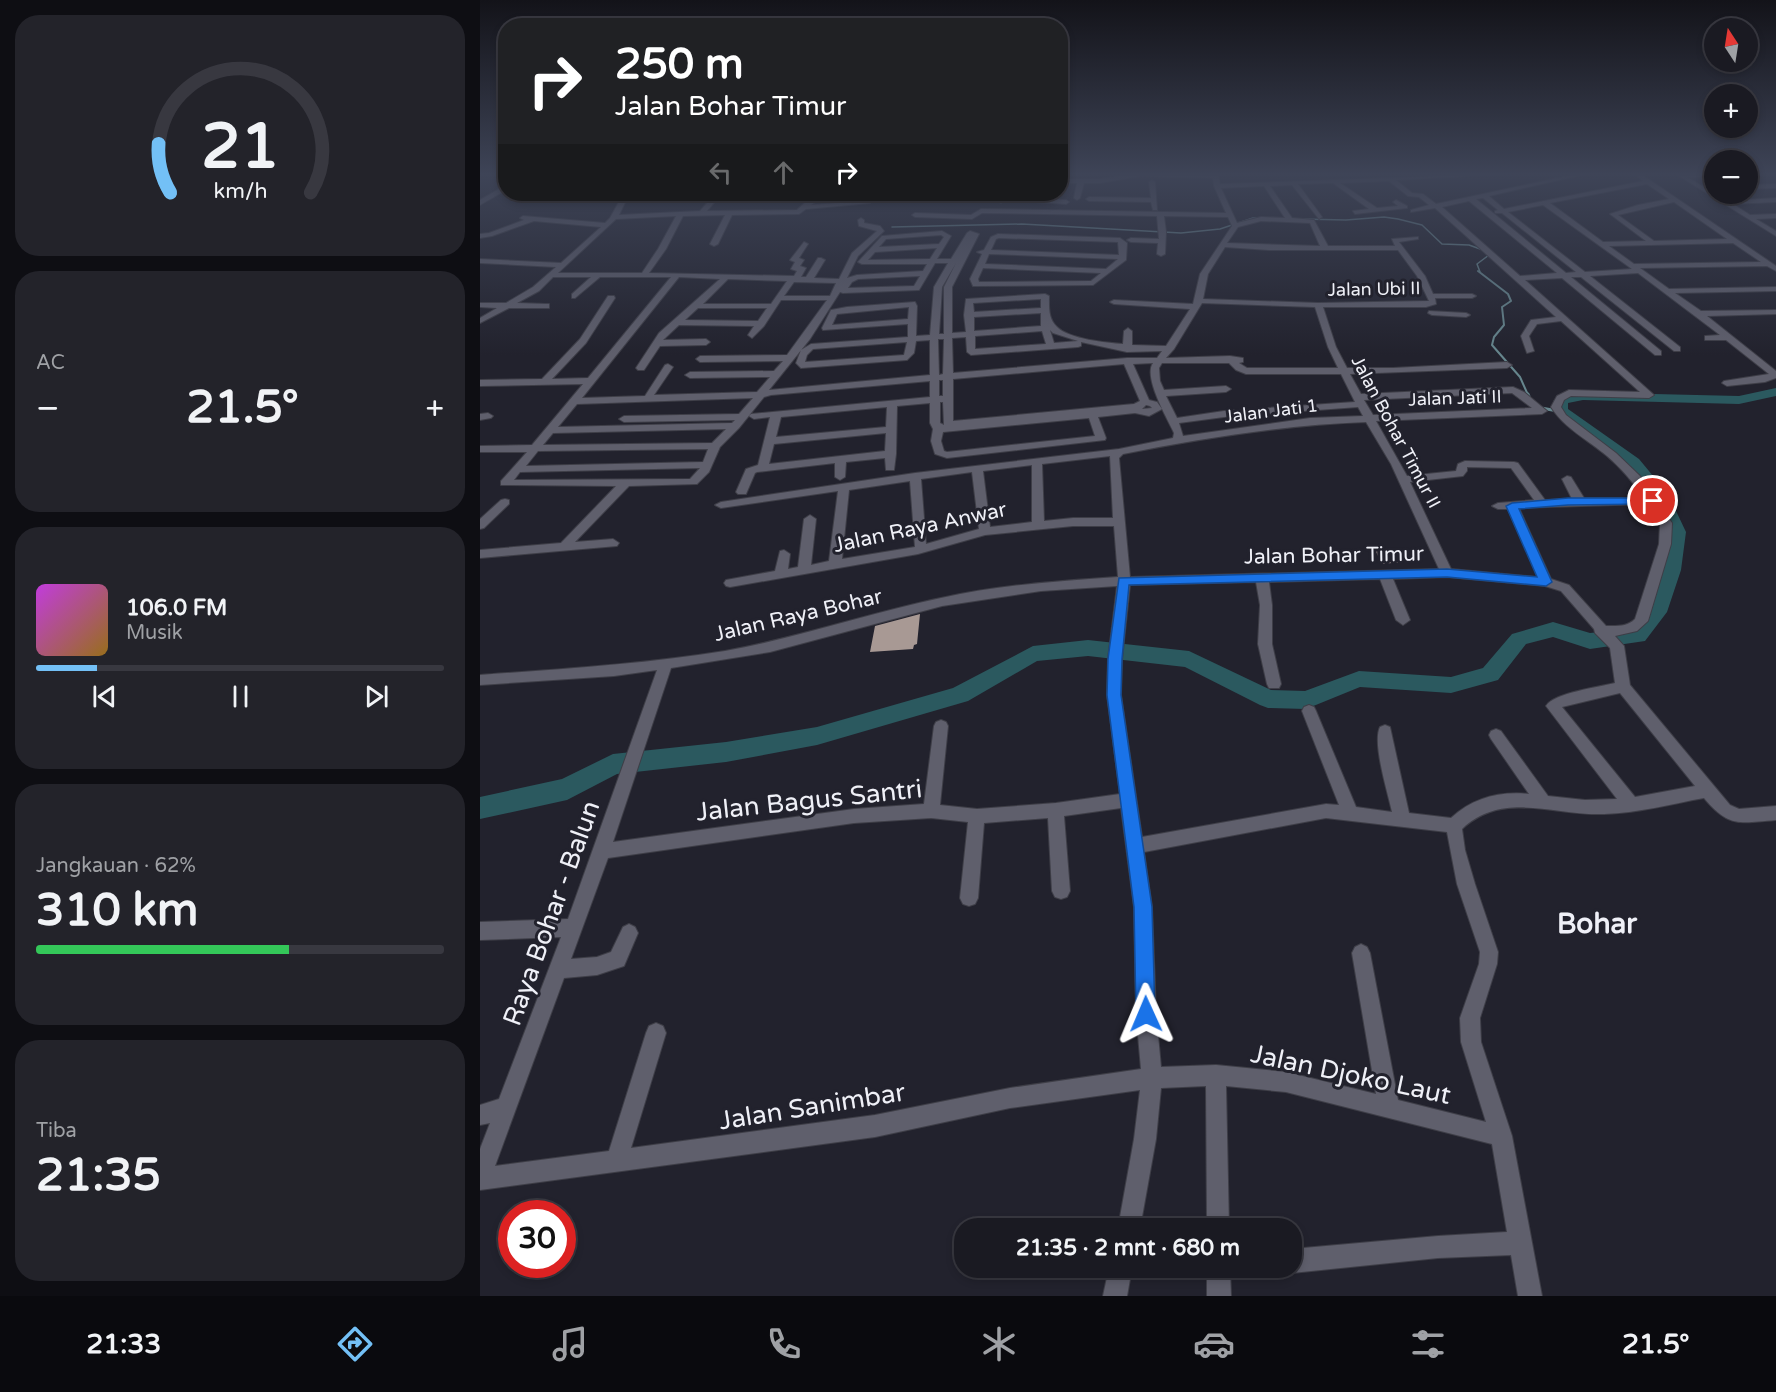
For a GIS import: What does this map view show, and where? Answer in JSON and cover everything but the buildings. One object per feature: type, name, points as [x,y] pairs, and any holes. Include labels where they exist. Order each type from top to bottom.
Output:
[{"type":"street","points":[[480,321],[536,289],[596,234]]},
{"type":"street","points":[[644,275],[670,234]]},
{"type":"street","points":[[714,244],[719,234]]},
{"type":"street","points":[[677,275],[505,483],[693,482],[699,478],[715,446],[738,422],[807,337],[832,298],[855,255],[876,234]]},
{"type":"street","points":[[932,234],[886,236],[862,262],[933,260],[987,252],[1122,257]]},
{"type":"street","points":[[924,273],[857,277],[849,280],[843,291],[915,288],[933,260],[947,234]]},
{"type":"street","points":[[1161,234],[1161,254]]},
{"type":"street","points":[[1177,440],[1179,434],[1174,421],[1161,405],[1161,393],[1155,381],[1154,368],[1170,349],[1197,304],[1204,274],[1223,245],[1227,234]]},
{"type":"street","points":[[1320,234],[1325,248]]},
{"type":"street","points":[[1469,234],[1649,395],[1569,393],[1558,400],[1557,412],[1624,466],[1653,501],[1666,522],[1667,532],[1652,590],[1641,621],[1628,630],[1602,632]]},
{"type":"street","points":[[1515,234],[1658,353]]},
{"type":"street","points":[[1532,234],[1677,350]]},
{"type":"street","points":[[1588,234],[1699,314],[1775,375],[1765,380],[1727,383]]},
{"type":"street","points":[[1641,234],[1653,243]]},
{"type":"street","points":[[1724,234],[1776,269]]},
{"type":"street","points":[[998,236],[1122,241],[1120,262],[1093,283],[979,284],[974,282],[987,252],[993,238],[998,236]]},
{"type":"street","points":[[1339,236],[1345,248]]},
{"type":"street","points":[[1398,248],[1394,240],[1416,238]]},
{"type":"street","points":[[1131,240],[1162,241]]},
{"type":"street","points":[[1601,244],[1734,241]]},
{"type":"street","points":[[752,335],[802,268],[795,269],[800,260],[794,260],[804,244]]},
{"type":"street","name":"Jalan Ubi II","points":[[1114,302],[1318,305],[1429,301],[1421,276],[1398,248],[1223,245]]},
{"type":"street","points":[[871,250],[941,246]]},
{"type":"street","points":[[960,256],[948,287],[947,398],[949,424],[1018,420]]},
{"type":"street","points":[[960,256],[938,287],[934,337],[935,423],[938,429],[937,448],[940,453],[947,455],[1101,438],[1092,413]]},
{"type":"street","points":[[809,279],[820,260]]},
{"type":"street","points":[[480,261],[562,265]]},
{"type":"street","points":[[1519,278],[1635,268],[1768,264]]},
{"type":"street","points":[[980,266],[1106,271]]},
{"type":"street","points":[[550,275],[727,276],[841,281]]},
{"type":"street","points":[[575,296],[598,275]]},
{"type":"street","points":[[641,368],[656,343],[727,276]]},
{"type":"street","points":[[938,287],[948,287]]},
{"type":"street","points":[[1666,291],[1776,289]]},
{"type":"street","points":[[1051,345],[1045,328],[1047,298],[1042,295],[971,300],[968,304],[969,350],[974,352],[1078,344]]},
{"type":"street","points":[[1429,301],[1472,296]]},
{"type":"street","points":[[544,382],[583,341],[611,298]]},
{"type":"street","points":[[779,298],[832,298]]},
{"type":"street","points":[[1429,301],[1452,306]]},
{"type":"street","points":[[1429,301],[1434,315],[1466,315]]},
{"type":"street","points":[[912,321],[825,327],[834,312],[911,304],[913,306],[911,339],[911,352],[907,357],[807,366],[801,365],[799,361],[811,347],[911,339],[934,337],[948,336],[969,334],[1045,328]]},
{"type":"street","points":[[480,305],[546,306]]},
{"type":"street","name":"Jalan Bohar Timur II","points":[[1318,305],[1332,347],[1404,479],[1447,573]]},
{"type":"street","points":[[696,306],[773,306]]},
{"type":"street","points":[[936,311],[948,310]]},
{"type":"street","points":[[1699,314],[1776,312]]},
{"type":"street","points":[[1046,313],[1051,326],[1056,331],[1098,346],[1170,349]]},
{"type":"street","points":[[968,315],[1046,313]]},
{"type":"street","points":[[1530,351],[1525,336],[1534,322],[1564,318]]},
{"type":"street","points":[[676,322],[761,324]]},
{"type":"street","points":[[1127,349],[1128,331]]},
{"type":"street","points":[[1708,338],[1727,337]]},
{"type":"street","points":[[656,343],[706,342]]},
{"type":"street","points":[[700,358],[790,358]]},
{"type":"street","points":[[572,401],[759,395],[935,377],[1160,359],[1235,360],[1239,368],[1246,371],[1437,370],[1507,365]]},
{"type":"street","points":[[1127,361],[1139,406]]},
{"type":"street","points":[[648,398],[668,367]]},
{"type":"street","points":[[690,375],[776,374]]},
{"type":"street","points":[[480,383],[591,381]]},
{"type":"street","points":[[1161,393],[1226,389]]},
{"type":"street","points":[[1174,421],[1360,401],[1513,390],[1521,393],[1531,405],[1541,411]]},
{"type":"street","points":[[754,416],[947,398]]},
{"type":"street","points":[[890,468],[892,403]]},
{"type":"street","points":[[938,429],[1161,405]]},
{"type":"street","name":"Jalan Jati II","points":[[1370,418],[1557,412]]},
{"type":"street","points":[[764,468],[776,415]]},
{"type":"street","name":"Jalan Jati 1","points":[[721,505],[842,482],[915,477],[1036,460],[1119,452],[1265,426],[1370,418]]},
{"type":"street","points":[[624,419],[738,422]]},
{"type":"street","points":[[549,430],[641,429],[738,422]]},
{"type":"street","points":[[610,481],[641,429]]},
{"type":"street","points":[[770,441],[892,429]]},
{"type":"street","points":[[480,449],[715,446]]},
{"type":"street","points":[[1119,452],[1114,458],[1124,581],[1115,659],[1114,695],[1143,907],[1146,1014],[1152,1078],[1145,1139],[1131,1218]]},
{"type":"street","points":[[742,492],[750,471],[891,454]]},
{"type":"street","points":[[836,565],[842,459]]},
{"type":"street","points":[[1036,460],[1038,525]]},
{"type":"street","points":[[791,479],[795,464]]},
{"type":"street","points":[[1404,479],[1459,474],[1465,464],[1511,464],[1517,467],[1542,504]]},
{"type":"street","points":[[517,469],[707,465]]},
{"type":"street","points":[[977,468],[986,531]]},
{"type":"street","points":[[915,477],[921,549]]},
{"type":"street","points":[[1567,479],[1580,502]]},
{"type":"street","points":[[564,547],[627,481]]},
{"type":"street","points":[[1498,506],[1653,501]]},
{"type":"street","points":[[480,525],[505,502]]},
{"type":"street","points":[[1512,506],[1546,582],[1565,588],[1602,632],[1617,646],[1623,687],[1726,812],[1738,816],[1776,813]]},
{"type":"street","points":[[804,570],[810,519]]},
{"type":"street","name":"Jalan Raya Anwar","points":[[730,583],[921,549],[941,541],[986,531],[1038,525],[1120,522]]},
{"type":"street","points":[[480,554],[614,543]]},
{"type":"street","points":[[781,574],[784,554]]},
{"type":"street","name":"Jalan Bohar Timur","points":[[1124,581],[1447,573],[1546,582]]},
{"type":"street","points":[[1385,575],[1403,620]]},
{"type":"street","points":[[1262,577],[1266,605],[1265,644],[1274,684]]},
{"type":"street","name":"Jalan Raya Bohar","points":[[480,680],[615,671],[666,664],[770,647],[892,614],[974,596],[1041,587],[1124,581]]},
{"type":"street","name":"Raya Bohar - Balun","points":[[480,1179],[602,852],[666,664]]},
{"type":"street","points":[[1623,687],[1557,703],[1553,706],[1630,803]]},
{"type":"street","points":[[1309,711],[1350,813]]},
{"type":"street","points":[[931,811],[941,726]]},
{"type":"street","points":[[1385,730],[1387,753],[1402,819]]},
{"type":"street","points":[[1496,735],[1543,801]]},
{"type":"street","points":[[1136,846],[1326,811],[1455,826],[1478,807],[1515,800],[1543,801],[1588,808],[1709,790]]},
{"type":"street","name":"Jalan Bagus Santri","points":[[602,852],[854,816],[931,811],[977,816],[1056,810],[1129,800]]},
{"type":"street","points":[[1056,810],[1062,891]]},
{"type":"street","points":[[969,898],[977,816]]},
{"type":"street","points":[[1455,826],[1460,861],[1489,952],[1488,964],[1470,1018],[1471,1042],[1501,1136],[1530,1296]]},
{"type":"street","points":[[480,931],[573,928]]},
{"type":"street","points":[[558,969],[597,966],[617,959],[629,933]]},
{"type":"street","points":[[1361,953],[1389,1107]]},
{"type":"street","points":[[616,1162],[656,1033]]},
{"type":"street","points":[[1216,1075],[1218,1218]]},
{"type":"street","name":"Jalan Djoko Laut","points":[[1152,1078],[1216,1075],[1286,1082],[1501,1136]]},
{"type":"street","name":"Jalan Sanimbar","points":[[480,1179],[875,1126],[1010,1098],[1152,1078]]},
{"type":"street","points":[[480,1115],[506,1108]]},
{"type":"street","points":[[1302,1260],[1438,1246],[1520,1243]]},
{"type":"street","points":[[1115,1296],[1119,1278]]},
{"type":"street","points":[[1219,1278],[1219,1296]]},
{"type":"waterway","points":[[1432,234],[1442,244],[1469,245],[1483,250]]},
{"type":"waterway","points":[[1480,272],[1477,264],[1489,255]]},
{"type":"waterway","points":[[1478,271],[1508,294],[1511,301],[1502,307],[1504,325],[1494,337],[1492,345],[1520,377],[1528,395]]},
{"type":"waterway","points":[[480,808],[567,789],[613,764],[726,752],[817,736],[960,695],[1033,654],[1088,648],[1189,659],[1268,699],[1306,700],[1359,679],[1451,685],[1490,674],[1519,639],[1553,629],[1590,641],[1638,636],[1657,612],[1671,570],[1677,532],[1659,494],[1633,462],[1561,411],[1560,401],[1569,396],[1739,400],[1776,392]]},
{"type":"waterway","points":[[1528,394],[1531,401]]},
{"type":"waterway","points":[[1541,408],[1558,411]]},
{"type":"district","name":"Bohar","points":[[1597,923]]},
{"type":"route","points":[[1146,1014],[1143,907],[1114,695],[1115,659],[1124,581],[1447,573],[1546,582],[1512,506],[1568,502],[1653,501]]}]
